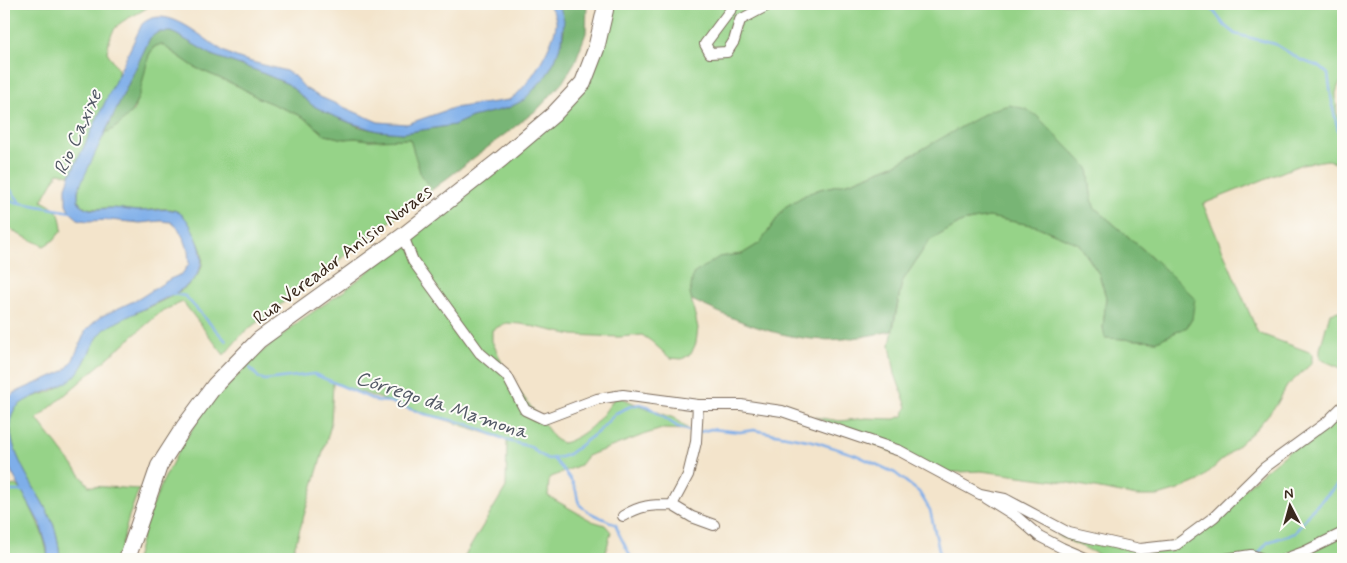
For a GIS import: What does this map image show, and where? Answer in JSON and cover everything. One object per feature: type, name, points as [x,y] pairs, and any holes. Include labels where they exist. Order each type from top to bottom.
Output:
[{"type":"main road","name":"Rua Vereador Anísio Novaes","points":[[126,559],[159,466],[184,427],[215,385],[259,340],[403,236],[501,159],[553,115],[582,82],[596,49],[605,10],[604,4]]},
{"type":"street","points":[[735,4],[705,44],[710,52],[727,52],[734,41],[740,20],[770,4]]},
{"type":"street","points":[[403,236],[413,261],[452,317],[480,353],[507,376],[525,410],[544,419],[597,399],[623,395],[698,405],[740,405],[782,412],[900,451],[980,494],[1017,517],[1039,536],[1088,559]]},
{"type":"street","points":[[672,505],[688,475],[696,442],[698,405]]},
{"type":"street","points":[[980,494],[1005,499],[1069,534],[1140,549],[1176,544],[1214,517],[1264,468],[1327,422],[1343,406]]},
{"type":"street","points":[[623,516],[636,508],[651,505],[672,505],[692,517],[714,525]]},
{"type":"street","points":[[1285,559],[1343,534]]},
{"type":"street","points":[[1225,559],[1251,555],[1263,559]]},
{"type":"green space","points":[[4,4],[152,4],[117,26],[109,40],[107,52],[118,69],[118,76],[70,175],[58,173],[42,201],[57,212],[62,230],[54,240],[44,246],[16,233],[4,223]]},
{"type":"green space","points":[[559,4],[587,4],[586,33],[575,62],[562,83],[538,109],[433,189],[421,176],[410,139],[345,139],[325,135],[309,121],[297,114],[258,98],[240,87],[196,68],[161,44],[154,47],[149,55],[141,89],[133,108],[119,125],[108,132],[106,131],[150,38],[157,33],[166,32],[172,32],[214,56],[288,84],[312,105],[360,127],[403,133],[454,125],[472,117],[508,108],[520,102],[546,76],[555,60],[564,30]]},
{"type":"green space","points":[[610,4],[1343,4],[1343,82],[1339,84],[1336,93],[1337,113],[1343,124],[1343,166],[1328,160],[1302,164],[1203,204],[1258,333],[1312,353],[1312,363],[1287,386],[1277,404],[1257,428],[1199,481],[1158,496],[1137,496],[1058,481],[981,471],[939,473],[815,417],[840,421],[866,418],[894,419],[903,416],[907,407],[895,374],[890,345],[902,282],[929,241],[962,222],[989,217],[1036,226],[1079,244],[1099,274],[1106,297],[1103,328],[1121,339],[1157,341],[1187,327],[1192,319],[1154,259],[1094,207],[1088,168],[1069,150],[1009,105],[991,111],[896,164],[851,182],[807,194],[785,207],[760,243],[742,254],[719,257],[690,294],[698,328],[696,343],[691,354],[682,359],[670,358],[642,335],[619,337],[573,335],[521,324],[506,323],[492,330],[492,341],[509,378],[556,440],[563,443],[587,431],[606,411],[616,395],[674,418],[689,430],[662,429],[646,434],[587,456],[580,465],[549,478],[548,496],[592,521],[605,525],[611,532],[604,559],[463,559],[506,487],[507,440],[333,383],[329,432],[291,559],[136,559],[145,525],[162,483],[181,446],[207,407],[258,355],[301,320],[344,291],[563,114]]},
{"type":"green space","points":[[161,44],[196,68],[240,87],[258,98],[297,114],[309,121],[325,135],[345,139],[410,139],[414,152],[433,189],[243,333],[224,355],[183,302],[162,311],[37,419],[89,486],[139,489],[129,516],[118,559],[60,559],[53,524],[23,469],[12,442],[12,415],[19,404],[56,389],[73,376],[84,362],[97,337],[105,329],[117,321],[152,306],[186,287],[198,275],[203,261],[199,244],[192,228],[185,217],[176,211],[171,209],[138,211],[87,208],[78,200],[80,183],[93,155],[106,131],[108,132],[134,110],[149,55],[154,47]]},
{"type":"green space","points":[[1009,105],[1026,109],[1037,116],[1088,168],[1094,207],[1154,259],[1195,298],[1192,319],[1187,327],[1157,341],[1105,338],[1103,328],[1106,297],[1099,274],[1079,244],[1036,226],[989,217],[962,222],[929,241],[902,282],[892,331],[842,339],[822,340],[796,337],[751,325],[692,300],[690,294],[693,274],[719,257],[742,254],[760,243],[785,207],[807,194],[851,182],[896,164],[991,110]]},
{"type":"green space","points":[[1343,310],[1343,369],[1320,359],[1320,349],[1330,313]]},
{"type":"green space","points":[[1343,406],[1343,559],[1108,559],[1057,535],[1097,539],[1149,548],[1166,545],[1200,530],[1260,475]]},
{"type":"green space","points":[[16,485],[21,489],[38,523],[48,559],[4,559],[4,487]]},
{"type":"water","points":[[548,4],[559,4],[564,20],[562,41],[555,60],[546,76],[524,100],[508,108],[472,117],[454,125],[403,133],[378,131],[331,115],[312,105],[288,84],[214,56],[172,32],[158,32],[150,38],[78,190],[78,200],[83,207],[89,209],[173,210],[185,217],[190,225],[196,237],[202,260],[196,276],[182,289],[105,329],[95,341],[80,370],[69,381],[28,399],[15,409],[12,415],[12,441],[23,468],[51,519],[56,534],[60,559],[48,559],[47,547],[40,524],[12,473],[4,454],[4,403],[14,393],[64,371],[72,362],[86,330],[100,317],[140,298],[170,279],[182,274],[189,264],[185,241],[178,228],[171,222],[87,221],[78,219],[70,212],[66,204],[66,187],[70,176],[142,24],[152,18],[163,17],[175,20],[227,53],[286,71],[294,76],[305,88],[318,96],[378,122],[407,124],[453,108],[509,100],[516,95],[538,67],[554,34],[556,19]]},
{"type":"waterway","points":[[1208,4],[1225,26],[1235,34],[1275,44],[1301,60],[1320,67],[1328,74],[1333,109],[1343,150]]},
{"type":"waterway","points":[[4,182],[20,202]]},
{"type":"waterway","points":[[4,200],[71,212]]},
{"type":"waterway","name":"Córrego da Mamona","points":[[173,294],[185,296],[226,341]]},
{"type":"waterway","name":"Córrego da Mamona","points":[[250,368],[259,378],[265,380],[314,374],[377,401],[390,402],[424,414],[464,423],[509,441],[531,447],[548,459],[569,454],[599,431],[616,413],[640,404],[647,406],[678,427],[693,432]]},
{"type":"waterway","name":"Córrego da Mamona","points":[[700,432],[711,429],[740,432],[754,430],[813,441],[856,455],[895,473],[919,492],[930,510],[941,559]]},
{"type":"waterway","points":[[554,460],[571,481],[581,506],[588,512],[616,525],[632,559]]},
{"type":"waterway","name":"Córrego da Mamona","points":[[1257,555],[1268,542],[1295,533],[1309,513],[1343,479]]},
{"type":"waterway","points":[[4,491],[25,491]]},
{"type":"water label","name":"Rio Caxixe","points":[[77,132]]}]
